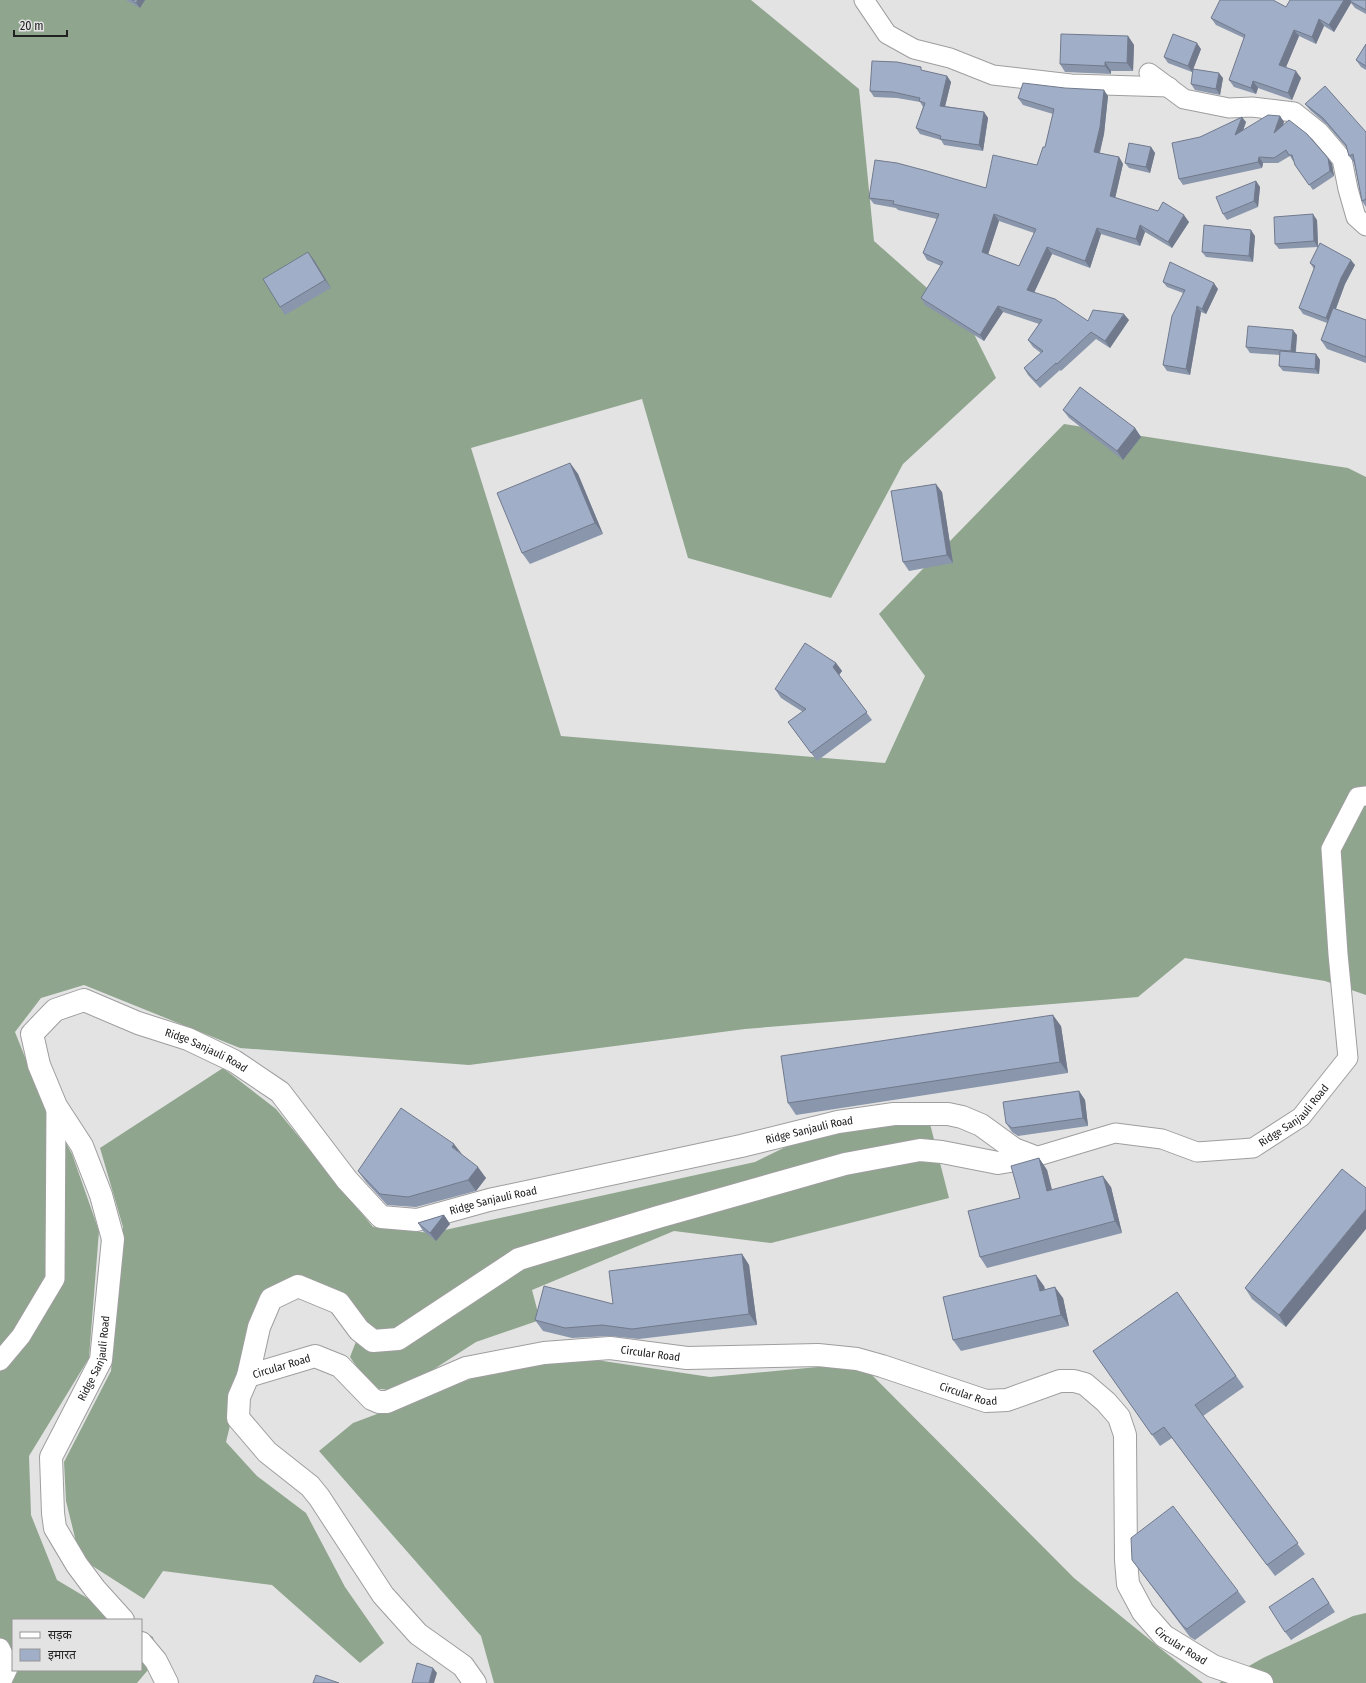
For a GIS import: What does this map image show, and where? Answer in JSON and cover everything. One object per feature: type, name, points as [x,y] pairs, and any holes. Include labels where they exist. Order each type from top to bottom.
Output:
[{"type":"street","points":[[864,0],[887,34],[914,49],[950,58],[993,75],[1071,84],[1169,87]]},
{"type":"street","points":[[1149,73],[1184,99],[1229,108],[1252,107],[1294,112],[1319,132],[1342,159],[1348,189],[1356,217],[1366,226]]},
{"type":"street","name":"Ridge Sanjauli Road","points":[[122,1619],[95,1589],[77,1565],[55,1528],[53,1512],[51,1457],[101,1360],[113,1239],[101,1195],[82,1146],[56,1106],[39,1065],[32,1034],[55,1010],[84,1000],[138,1023],[188,1039],[234,1061],[280,1092],[347,1180],[381,1217],[417,1220],[489,1200],[741,1146],[838,1122],[894,1114],[948,1114],[962,1117],[981,1125],[1014,1149],[1035,1157],[1115,1133],[1162,1139],[1196,1152],[1253,1148],[1301,1117],[1348,1058],[1338,954],[1331,849],[1358,797],[1366,796]]},
{"type":"street","points":[[0,1361],[21,1336],[55,1279],[56,1106]]},
{"type":"street","points":[[248,1376],[259,1327],[271,1299],[298,1286],[339,1303],[359,1330],[373,1341],[398,1339],[519,1259],[658,1217],[845,1164],[904,1152],[920,1150],[942,1152],[998,1163],[1035,1157]]},
{"type":"street","name":"Circular Road","points":[[475,1683],[463,1666],[418,1634],[383,1595],[319,1496],[310,1486],[267,1452],[238,1418],[239,1397],[248,1376],[315,1356],[340,1366],[372,1399],[379,1402],[388,1402],[466,1368],[544,1353],[610,1348],[687,1358],[818,1355],[857,1359],[986,1401],[1007,1400],[1060,1381],[1074,1381],[1085,1384],[1106,1402],[1119,1417],[1125,1435],[1126,1560],[1128,1584],[1143,1612],[1164,1636],[1213,1666],[1262,1683]]},
{"type":"street","points":[[142,1644],[156,1661],[167,1683]]},
{"type":"street","points":[[0,1648],[9,1666],[1,1683]]},
{"type":"green space","points":[[0,0],[751,0],[859,89],[874,241],[970,326],[996,378],[903,464],[831,598],[688,558],[642,399],[471,448],[561,736],[885,763],[925,676],[879,614],[1064,424],[1348,468],[1366,477],[1366,995],[1325,981],[1185,958],[1138,997],[745,1029],[469,1065],[240,1048],[84,985],[41,998],[15,1032],[42,1100],[72,1154],[99,1231],[89,1358],[29,1456],[31,1515],[57,1580],[122,1619],[12,1619],[12,1671],[142,1671],[142,1631],[153,1637],[158,1658],[137,1683],[0,1683]]},
{"type":"green space","points":[[223,1068],[276,1109],[373,1227],[431,1233],[755,1162],[845,1118],[928,1116],[949,1198],[771,1243],[674,1231],[532,1290],[540,1320],[476,1342],[400,1391],[371,1388],[350,1357],[364,1321],[339,1292],[262,1293],[226,1442],[257,1476],[306,1513],[345,1587],[384,1643],[360,1663],[272,1585],[163,1571],[144,1599],[80,1558],[66,1501],[64,1462],[111,1371],[123,1227],[100,1148]]},
{"type":"green space","points":[[543,1352],[710,1377],[860,1363],[1074,1578],[1203,1683],[494,1683],[481,1636],[319,1451],[353,1423]]},
{"type":"green space","points":[[1366,1613],[1366,1683],[1219,1683],[1263,1658],[1353,1616]]},
{"type":"building","points":[[1220,0],[1273,0],[1286,7],[1290,0],[1344,0],[1329,25],[1319,19],[1312,37],[1294,30],[1279,65],[1296,71],[1288,93],[1253,81],[1251,88],[1229,80],[1245,35],[1211,18]]},
{"type":"building","points":[[1366,0],[1366,10],[1350,1]]},
{"type":"building","points":[[1061,34],[1128,36],[1127,63],[1105,62],[1105,66],[1060,64]]},
{"type":"building","points":[[1173,34],[1197,43],[1188,66],[1164,57]]},
{"type":"building","points":[[1366,44],[1366,66],[1356,60]]},
{"type":"building","points":[[872,61],[897,62],[921,67],[921,70],[947,76],[940,106],[984,112],[979,145],[940,139],[941,136],[916,128],[925,103],[919,101],[920,98],[893,92],[870,91]]},
{"type":"building","points":[[1193,69],[1219,73],[1216,89],[1191,84]]},
{"type":"building","points":[[1023,83],[1065,88],[1104,90],[1100,127],[1094,152],[1119,157],[1110,196],[1158,211],[1163,202],[1184,215],[1168,242],[1140,225],[1136,239],[1097,228],[1085,261],[1047,247],[1027,290],[1055,299],[1088,321],[1093,310],[1124,314],[1105,341],[1091,332],[1057,364],[1056,363],[1036,381],[1024,368],[1043,351],[1028,340],[1042,320],[998,306],[980,335],[921,298],[943,262],[923,253],[939,214],[893,204],[894,201],[869,198],[875,160],[897,163],[986,188],[993,155],[1037,165],[1043,147],[1045,147],[1054,109],[1018,98]],"holes":[[[994,214],[1036,229],[1019,266],[982,252]]]},
{"type":"building","points":[[1325,86],[1366,132],[1366,199],[1362,201],[1353,154],[1349,156],[1346,145],[1323,118],[1305,104]]},
{"type":"building","points":[[1268,115],[1280,116],[1274,133],[1289,120],[1307,134],[1328,158],[1330,171],[1309,185],[1295,165],[1292,155],[1289,155],[1286,150],[1274,158],[1259,157],[1258,162],[1179,179],[1172,143],[1200,137],[1242,117],[1235,135]]},
{"type":"building","points":[[1129,143],[1151,147],[1146,167],[1125,163]]},
{"type":"building","points":[[1256,181],[1254,201],[1223,214],[1216,197]]},
{"type":"building","points":[[1313,214],[1314,241],[1275,244],[1274,217]]},
{"type":"building","points":[[1204,225],[1251,230],[1249,256],[1202,252]]},
{"type":"building","points":[[1320,243],[1351,260],[1341,278],[1326,318],[1299,308],[1315,266],[1310,263]]},
{"type":"building","points":[[308,252],[325,280],[280,307],[263,279]]},
{"type":"building","points":[[1170,262],[1214,283],[1202,309],[1197,306],[1186,369],[1163,365],[1172,316],[1185,290],[1163,282]]},
{"type":"building","points":[[1333,308],[1366,320],[1366,357],[1321,340]]},
{"type":"building","points":[[1248,326],[1293,330],[1291,351],[1246,347]]},
{"type":"building","points":[[1280,351],[1316,354],[1315,369],[1279,366]]},
{"type":"building","points":[[1080,387],[1135,428],[1117,451],[1063,410]]},
{"type":"building","points":[[570,463],[595,523],[522,553],[497,493]]},
{"type":"building","points":[[936,484],[947,555],[903,562],[891,491]]},
{"type":"building","points":[[805,643],[836,663],[833,667],[867,712],[811,753],[788,722],[806,709],[775,689]]},
{"type":"building","points":[[1053,1015],[1060,1062],[788,1103],[781,1056]]},
{"type":"building","points":[[1079,1091],[1083,1118],[1012,1128],[1006,1123],[1003,1102]]},
{"type":"building","points":[[401,1108],[454,1144],[452,1147],[478,1167],[468,1180],[408,1197],[380,1194],[358,1171]]},
{"type":"building","points":[[1039,1158],[1047,1191],[1103,1176],[1115,1221],[980,1257],[968,1211],[1020,1198],[1011,1166]]},
{"type":"building","points":[[1342,1169],[1366,1188],[1366,1209],[1279,1315],[1245,1288]]},
{"type":"building","points":[[444,1215],[430,1233],[418,1223]]},
{"type":"building","points":[[742,1254],[749,1314],[632,1329],[602,1325],[565,1328],[535,1320],[544,1286],[613,1304],[609,1271]]},
{"type":"building","points":[[1036,1275],[1040,1291],[1055,1287],[1061,1315],[953,1340],[943,1297]]},
{"type":"building","points":[[1177,1292],[1236,1376],[1195,1405],[1298,1543],[1267,1565],[1164,1427],[1152,1435],[1093,1351]]},
{"type":"building","points":[[1173,1506],[1238,1591],[1187,1629],[1183,1626],[1132,1560],[1131,1538]]},
{"type":"building","points":[[1313,1578],[1329,1603],[1285,1632],[1269,1607]]},
{"type":"building","points":[[417,1663],[433,1668],[429,1683],[412,1683]]},
{"type":"building","points":[[316,1675],[339,1683],[313,1683]]}]
